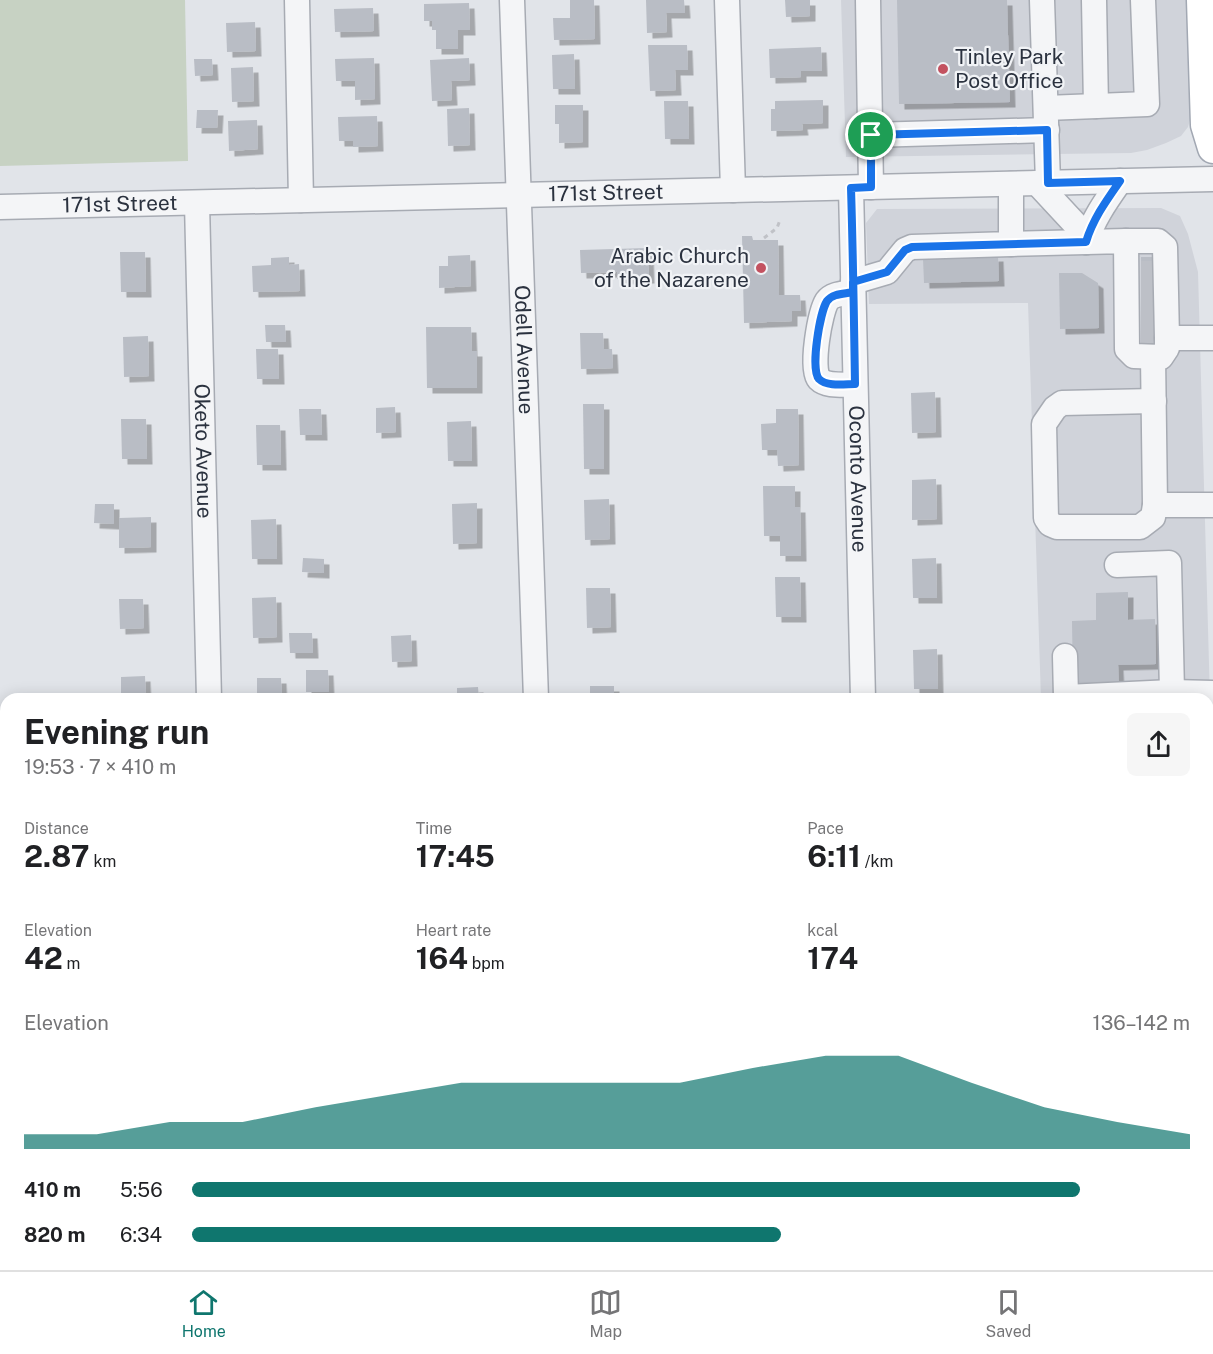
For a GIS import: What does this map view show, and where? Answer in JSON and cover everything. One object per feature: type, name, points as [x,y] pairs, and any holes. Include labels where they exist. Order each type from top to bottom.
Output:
[{"type":"main road","points":[[1202,0],[1206,124],[1213,148]]},
{"type":"street","points":[[297,0],[301,200]]},
{"type":"street","name":"Odell Avenue","points":[[512,0],[536,693]]},
{"type":"street","points":[[728,0],[733,190]]},
{"type":"street","name":"Oconto Avenue","points":[[863,693],[853,250],[861,187],[871,135],[867,0]]},
{"type":"street","points":[[1042,0],[1047,119],[1043,183],[1076,225],[1086,242]]},
{"type":"street","points":[[1094,0],[1096,106]]},
{"type":"street","points":[[871,135],[1047,119],[1096,106],[1147,104],[1143,0]]},
{"type":"street","name":"171st Street","points":[[0,207],[1213,179]]},
{"type":"street","points":[[1086,242],[1098,213],[1120,181]]},
{"type":"street","points":[[1011,184],[1011,243]]},
{"type":"street","name":"Oketo Avenue","points":[[197,202],[209,693]]},
{"type":"street","points":[[1126,241],[1149,307],[1154,401],[1154,511],[1140,527],[1057,527],[1050,524],[1046,518],[1044,424],[1055,408],[1062,403],[1154,401]]},
{"type":"street","points":[[855,384],[829,384],[819,379],[815,371],[819,323],[827,301],[887,272],[905,250],[912,247],[1158,241],[1165,247],[1149,307]]},
{"type":"street","points":[[853,250],[887,272]]},
{"type":"street","points":[[1149,307],[1213,338]]},
{"type":"street","points":[[1154,511],[1213,506]]},
{"type":"street","points":[[1117,565],[1169,562],[1172,692]]},
{"type":"street","points":[[1065,656],[1066,693]]},
{"type":"street","points":[[1162,693],[1213,693]]},
{"type":"path","points":[[764,238],[777,228],[780,220]]},
{"type":"shaded area","points":[[841,0],[1192,0],[1192,112],[1188,127],[1181,136],[1166,143],[1131,153],[846,157]]},
{"type":"shaded area","points":[[1161,208],[1180,216],[1188,234],[1198,272],[1210,693],[1041,693],[1028,303],[869,304],[866,223],[877,209]]},
{"type":"green space","points":[[0,0],[185,0],[188,161],[0,166]]},
{"type":"building","points":[[570,0],[594,0],[595,39],[554,40],[553,18],[570,18]]},
{"type":"building","points":[[646,0],[684,0],[685,13],[666,13],[667,32],[647,33]]},
{"type":"building","points":[[785,0],[810,0],[810,16],[786,17]]},
{"type":"building","points":[[897,0],[1007,0],[1010,102],[899,104]]},
{"type":"building","points":[[469,3],[470,30],[458,30],[458,49],[436,49],[436,30],[432,30],[432,21],[424,21],[424,4]]},
{"type":"building","points":[[373,8],[374,31],[335,32],[334,9]]},
{"type":"building","points":[[255,22],[256,51],[227,52],[226,23]]},
{"type":"building","points":[[648,45],[687,45],[688,70],[675,70],[676,90],[650,91]]},
{"type":"building","points":[[821,47],[822,71],[801,71],[801,77],[770,78],[769,49]]},
{"type":"building","points":[[574,54],[575,89],[553,89],[552,55]]},
{"type":"building","points":[[374,58],[375,99],[355,100],[355,81],[336,81],[335,59]]},
{"type":"building","points":[[469,58],[470,80],[451,81],[452,100],[432,101],[430,60]]},
{"type":"building","points":[[194,59],[212,59],[213,75],[195,76]]},
{"type":"building","points":[[253,67],[254,101],[232,102],[231,68]]},
{"type":"building","points":[[823,100],[823,123],[802,124],[803,130],[771,131],[771,109],[775,109],[775,101]]},
{"type":"building","points":[[664,101],[688,101],[689,139],[665,139]]},
{"type":"building","points":[[555,105],[583,105],[583,142],[559,143],[559,124],[555,124]]},
{"type":"building","points":[[469,108],[470,145],[448,146],[447,109]]},
{"type":"building","points":[[197,110],[218,110],[217,128],[196,128]]},
{"type":"building","points":[[377,116],[378,146],[353,147],[353,141],[339,141],[338,117]]},
{"type":"building","points":[[257,120],[258,149],[229,151],[228,121]]},
{"type":"building","name":"Arabic Church of the Nazarene","points":[[742,236],[752,236],[753,240],[778,240],[779,295],[800,295],[801,311],[792,311],[792,321],[744,323]]},
{"type":"building","points":[[648,248],[649,278],[617,279],[617,272],[581,273],[580,250]]},
{"type":"building","points":[[120,252],[145,252],[146,292],[121,292]]},
{"type":"building","points":[[470,255],[471,286],[439,288],[439,266],[448,266],[448,256]]},
{"type":"building","points":[[998,256],[999,281],[924,283],[923,258]]},
{"type":"building","points":[[289,257],[289,265],[299,264],[300,291],[253,292],[252,266],[271,265],[271,258]]},
{"type":"building","points":[[1141,257],[1157,257],[1159,350],[1143,351]]},
{"type":"building","points":[[1059,273],[1082,273],[1098,283],[1099,328],[1060,329]]},
{"type":"building","points":[[265,325],[285,325],[286,342],[266,342]]},
{"type":"building","points":[[426,327],[471,327],[472,351],[477,351],[477,388],[427,388]]},
{"type":"building","points":[[580,333],[603,333],[604,349],[612,349],[613,368],[581,369]]},
{"type":"building","points":[[148,336],[149,376],[124,377],[123,337]]},
{"type":"building","points":[[256,349],[278,349],[279,379],[257,379]]},
{"type":"building","points":[[935,392],[936,432],[912,433],[911,393]]},
{"type":"building","points":[[583,404],[604,404],[604,469],[584,469]]},
{"type":"building","points":[[395,407],[396,432],[376,433],[376,408]]},
{"type":"building","points":[[299,409],[321,409],[322,435],[300,435]]},
{"type":"building","points":[[776,409],[798,409],[799,465],[778,466],[777,450],[762,450],[761,424],[776,423]]},
{"type":"building","points":[[121,419],[146,419],[147,459],[122,459]]},
{"type":"building","points":[[471,421],[472,461],[448,461],[447,422]]},
{"type":"building","points":[[256,425],[280,425],[281,465],[257,465]]},
{"type":"building","points":[[936,479],[937,519],[912,520],[912,480]]},
{"type":"building","points":[[763,486],[795,486],[795,507],[800,507],[801,556],[780,556],[780,536],[764,536]]},
{"type":"building","points":[[609,499],[610,539],[585,540],[584,500]]},
{"type":"building","points":[[477,503],[477,543],[453,544],[452,504]]},
{"type":"building","points":[[95,504],[114,504],[114,524],[94,523]]},
{"type":"building","points":[[151,517],[151,547],[119,548],[119,518]]},
{"type":"building","points":[[276,519],[277,559],[252,559],[251,520]]},
{"type":"building","points":[[303,558],[324,559],[324,573],[302,572]]},
{"type":"building","points":[[936,558],[937,598],[913,598],[912,559]]},
{"type":"building","points":[[775,577],[800,577],[801,617],[776,617]]},
{"type":"building","points":[[586,588],[610,588],[611,627],[587,628]]},
{"type":"building","points":[[1128,592],[1128,620],[1155,619],[1156,664],[1118,665],[1119,684],[1073,685],[1072,621],[1096,620],[1096,593]]},
{"type":"building","points":[[276,597],[277,637],[253,638],[252,598]]},
{"type":"building","points":[[119,599],[143,599],[144,628],[120,629]]},
{"type":"building","points":[[289,633],[312,633],[313,653],[290,653]]},
{"type":"building","points":[[411,635],[412,661],[392,662],[391,636]]},
{"type":"building","points":[[937,649],[938,689],[914,689],[913,650]]},
{"type":"building","points":[[306,670],[328,670],[329,692],[306,692]]},
{"type":"building","points":[[145,676],[146,693],[121,693],[121,677]]},
{"type":"building","points":[[257,678],[281,678],[282,693],[257,693]]},
{"type":"building","points":[[590,686],[614,686],[614,693],[590,693]]},
{"type":"building","points":[[478,687],[478,693],[457,693],[457,688]]},
{"type":"tunnel","points":[[1141,273],[1155,273]]},
{"type":"tunnel","points":[[1141,292],[1155,292]]},
{"type":"tunnel","points":[[1141,312],[1155,312]]},
{"type":"tunnel","points":[[1141,331],[1156,331]]},
{"type":"place","name":"Tinley Park Post Office","points":[[943,69]]},
{"type":"place","name":"Arabic Church of the Nazarene","points":[[761,268]]},
{"type":"route","points":[[871,135],[871,187],[851,188],[853,250],[853,292],[855,384],[829,384],[819,379],[815,371],[819,323],[827,301],[834,296],[853,292],[853,282],[887,272],[905,250],[912,247],[1086,242],[1098,213],[1120,181],[1048,183],[1047,130],[871,135]]}]
